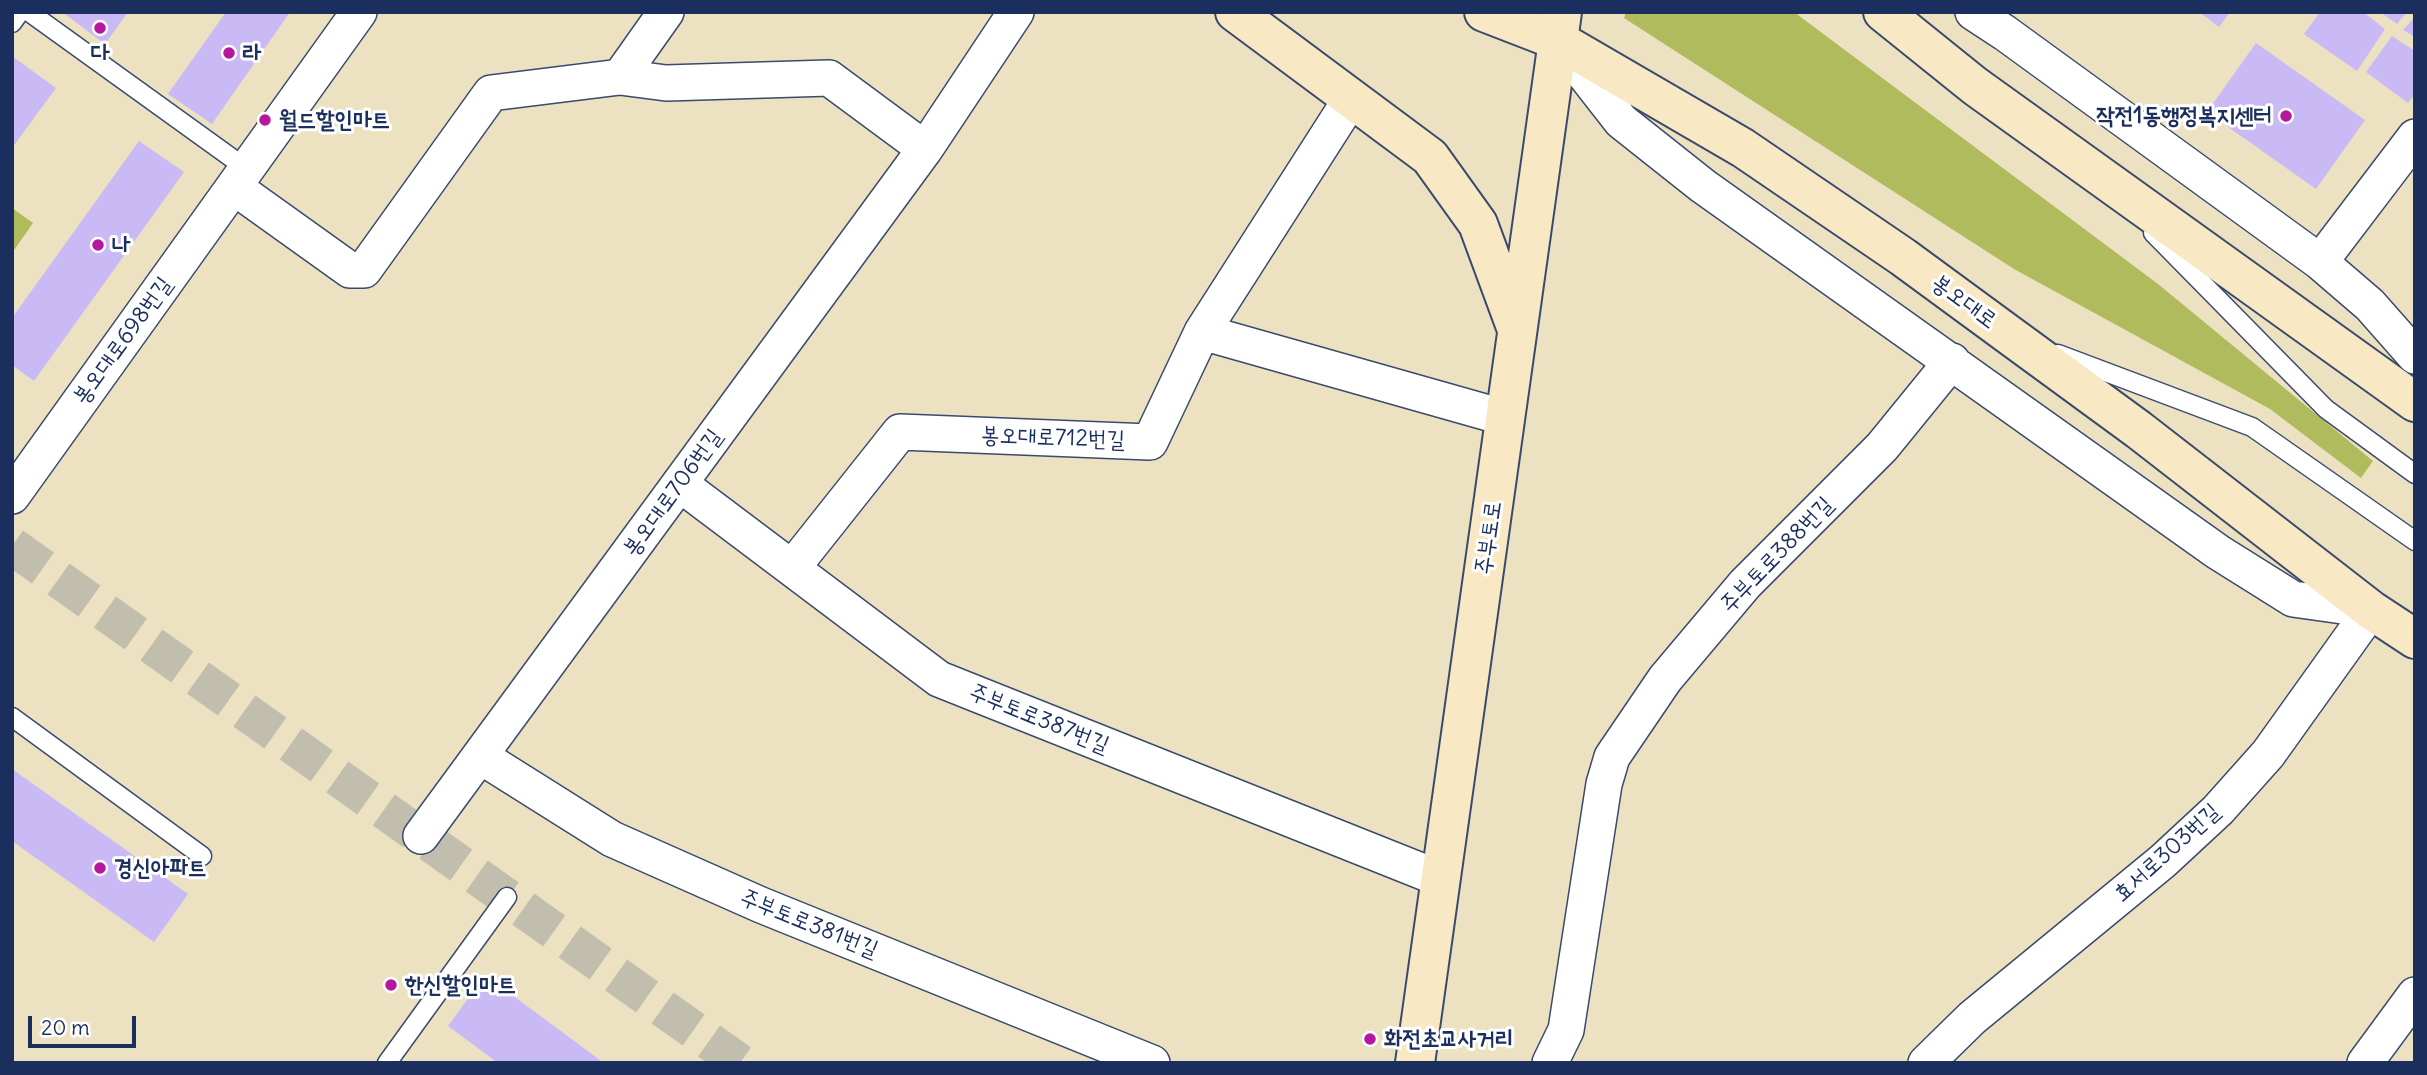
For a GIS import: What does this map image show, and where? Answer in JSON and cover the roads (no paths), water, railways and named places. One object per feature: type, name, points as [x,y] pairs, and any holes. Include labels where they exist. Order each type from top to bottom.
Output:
[{"type":"main road","points":[[1235,12],[1430,157],[1478,224],[1518,334]]},
{"type":"main road","name":"봉오대로","points":[[1484,12],[1560,27],[1743,148],[1903,257],[2139,430],[2371,610],[2415,639]]},
{"type":"main road","points":[[1883,12],[1975,86],[2415,402]]},
{"type":"main road","name":"주부토로","points":[[1415,1063],[1560,27]]},
{"type":"main road","points":[[2371,610],[2415,615]]},
{"type":"street","name":"봉오대로698번길","points":[[12,496],[359,12]]},
{"type":"street","points":[[620,77],[666,12]]},
{"type":"street","name":"봉오대로706번길","points":[[421,836],[925,149],[1016,12]]},
{"type":"street","points":[[1973,12],[2008,22],[2320,262],[2370,304],[2415,356]]},
{"type":"street","points":[[1560,27],[1621,121],[1703,186],[2218,552],[2293,599],[2371,610]]},
{"type":"street","points":[[241,178],[350,270],[364,270],[491,93],[620,77],[666,83],[829,78],[925,149]]},
{"type":"street","name":"봉오대로712번길","points":[[792,568],[900,432],[1150,442],[1202,332],[1351,99]]},
{"type":"street","points":[[2320,262],[2415,137]]},
{"type":"street","points":[[1202,332],[1506,418]]},
{"type":"street","name":"주부토로388번길","points":[[1550,1063],[1566,1030],[1604,784],[1612,757],[1665,679],[1745,584],[1882,447],[1952,361]]},
{"type":"street","name":"주부토로387번길","points":[[680,484],[939,679],[1441,880]]},
{"type":"street","name":"효서로303번길","points":[[1926,1063],[1972,1018],[2163,861],[2218,810],[2268,754],[2371,610]]},
{"type":"street","name":"주부토로381번길","points":[[480,756],[612,839],[761,905],[1152,1063]]},
{"type":"street","points":[[2365,1063],[2415,995]]},
{"type":"lane","points":[[12,23],[20,12]]},
{"type":"lane","points":[[29,12],[241,178]]},
{"type":"lane","points":[[1497,12],[1560,27]]},
{"type":"lane","points":[[2089,168],[2326,409],[2415,474]]},
{"type":"lane","points":[[2012,337],[2252,427],[2415,541]]},
{"type":"lane","points":[[12,717],[202,856]]},
{"type":"lane","points":[[387,1063],[507,897]]},
{"type":"tunnel","points":[[12,546],[740,1063]]},
{"type":"place","name":"다","points":[[100,28]]},
{"type":"place","name":"라","points":[[229,53]]},
{"type":"place","name":"작전1동행정복지센터","points":[[2286,116]]},
{"type":"place","name":"월드할인마트","points":[[265,120]]},
{"type":"place","name":"나","points":[[98,245]]},
{"type":"place","name":"경신아파트","points":[[100,868]]},
{"type":"place","name":"한신할인마트","points":[[391,985]]},
{"type":"place","name":"화전초교사거리","points":[[1370,1039]]}]
